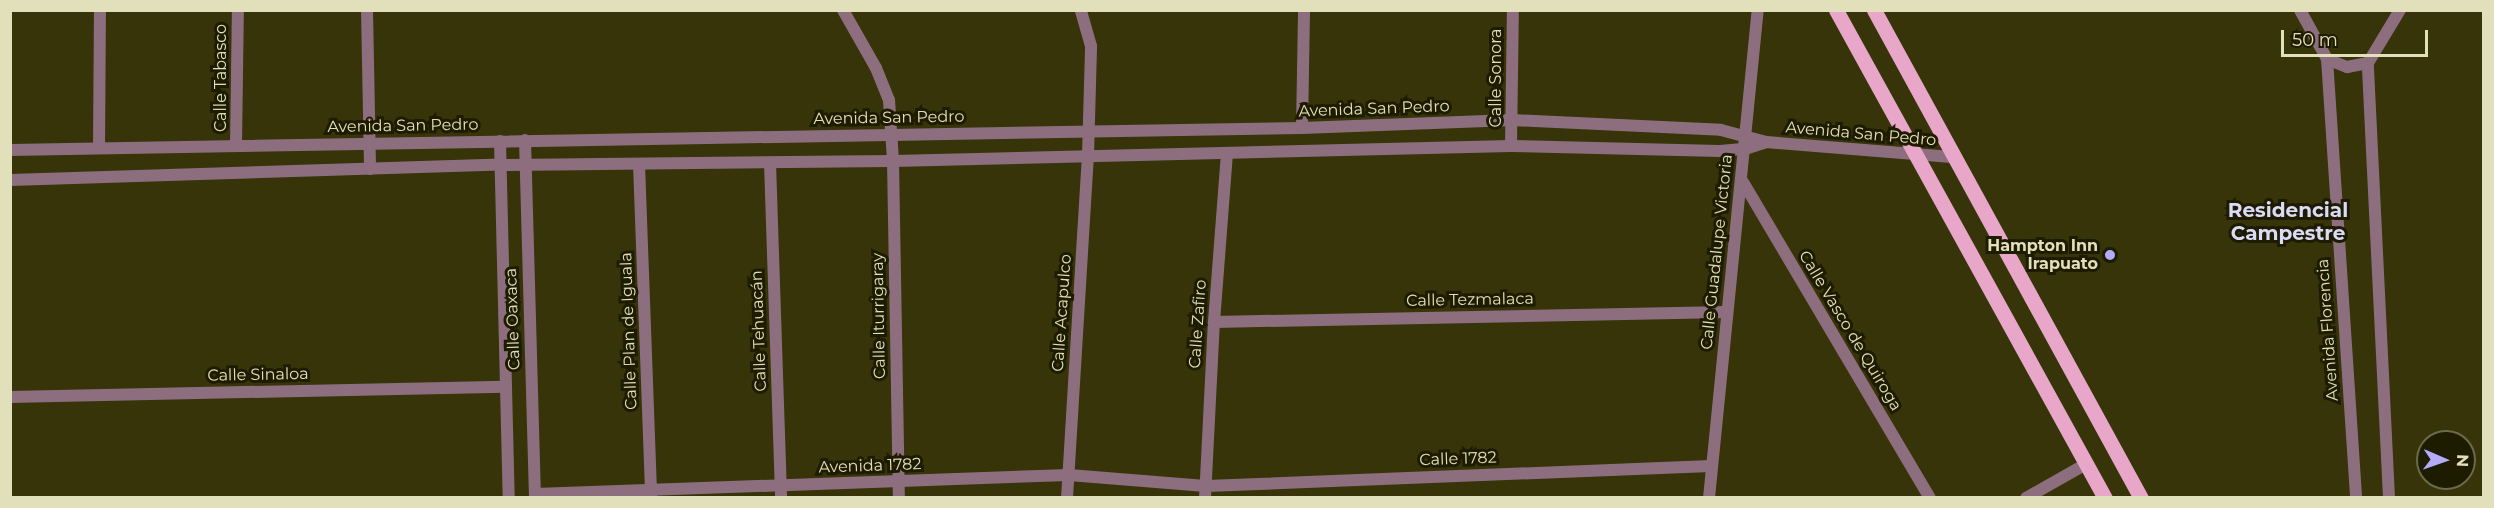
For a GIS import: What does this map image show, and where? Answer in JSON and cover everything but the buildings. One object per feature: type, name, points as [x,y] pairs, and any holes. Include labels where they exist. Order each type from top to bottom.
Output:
[{"type":"main road","points":[[1836,10],[2105,498]]},
{"type":"main road","points":[[1874,10],[2141,498]]},
{"type":"street","points":[[99,148],[100,10]]},
{"type":"street","name":"Calle Tabasco","points":[[237,145],[238,10]]},
{"type":"street","points":[[367,10],[370,169]]},
{"type":"street","name":"Calle Iturrigaray","points":[[843,10],[876,68],[889,100],[893,161],[899,498]]},
{"type":"street","name":"Calle Acapulco","points":[[1067,498],[1088,156],[1090,45],[1081,10]]},
{"type":"street","points":[[1302,128],[1304,10]]},
{"type":"street","name":"Calle Sonora","points":[[1511,147],[1513,10]]},
{"type":"street","name":"Calle Guadalupe Victoria","points":[[1709,498],[1727,312],[1743,182],[1758,10]]},
{"type":"street","points":[[2300,10],[2327,59],[2347,67],[2368,63]]},
{"type":"street","points":[[2389,498],[2368,63],[2400,10]]},
{"type":"street","name":"Avenida Florencia","points":[[2327,59],[2356,498]]},
{"type":"street","name":"Avenida San Pedro","points":[[10,150],[369,142],[1302,128],[1512,120],[1721,130],[1746,142]]},
{"type":"street","name":"Calle Oaxaca","points":[[525,140],[535,496]]},
{"type":"street","name":"Calle Oaxaca","points":[[500,141],[509,498]]},
{"type":"street","name":"Avenida San Pedro","points":[[10,180],[500,165],[893,161],[1511,147],[1720,151],[1746,142],[1954,157]]},
{"type":"street","name":"Calle Zafiro","points":[[1205,492],[1214,321],[1227,154]]},
{"type":"street","name":"Calle Tehuacán","points":[[770,162],[781,498]]},
{"type":"street","name":"Calle Plan de Iguala","points":[[639,164],[651,494]]},
{"type":"street","name":"Calle Vasco de Quiroga","points":[[1743,182],[1930,498]]},
{"type":"street","name":"Calle Tezmalaca","points":[[1214,321],[1727,312]]},
{"type":"street","name":"Calle Sinaloa","points":[[10,397],[505,387]]},
{"type":"street","points":[[2026,498],[2086,464]]},
{"type":"street","name":"Calle 1782","points":[[1205,492],[1711,466]]},
{"type":"street","name":"Avenida 1782","points":[[535,496],[651,494],[781,484],[1069,475],[1205,492]]},
{"type":"place","name":"Hampton Inn Irapuato","points":[[2110,255]]},
{"type":"district","name":"Residencial Campestre","points":[[2288,222]]}]
